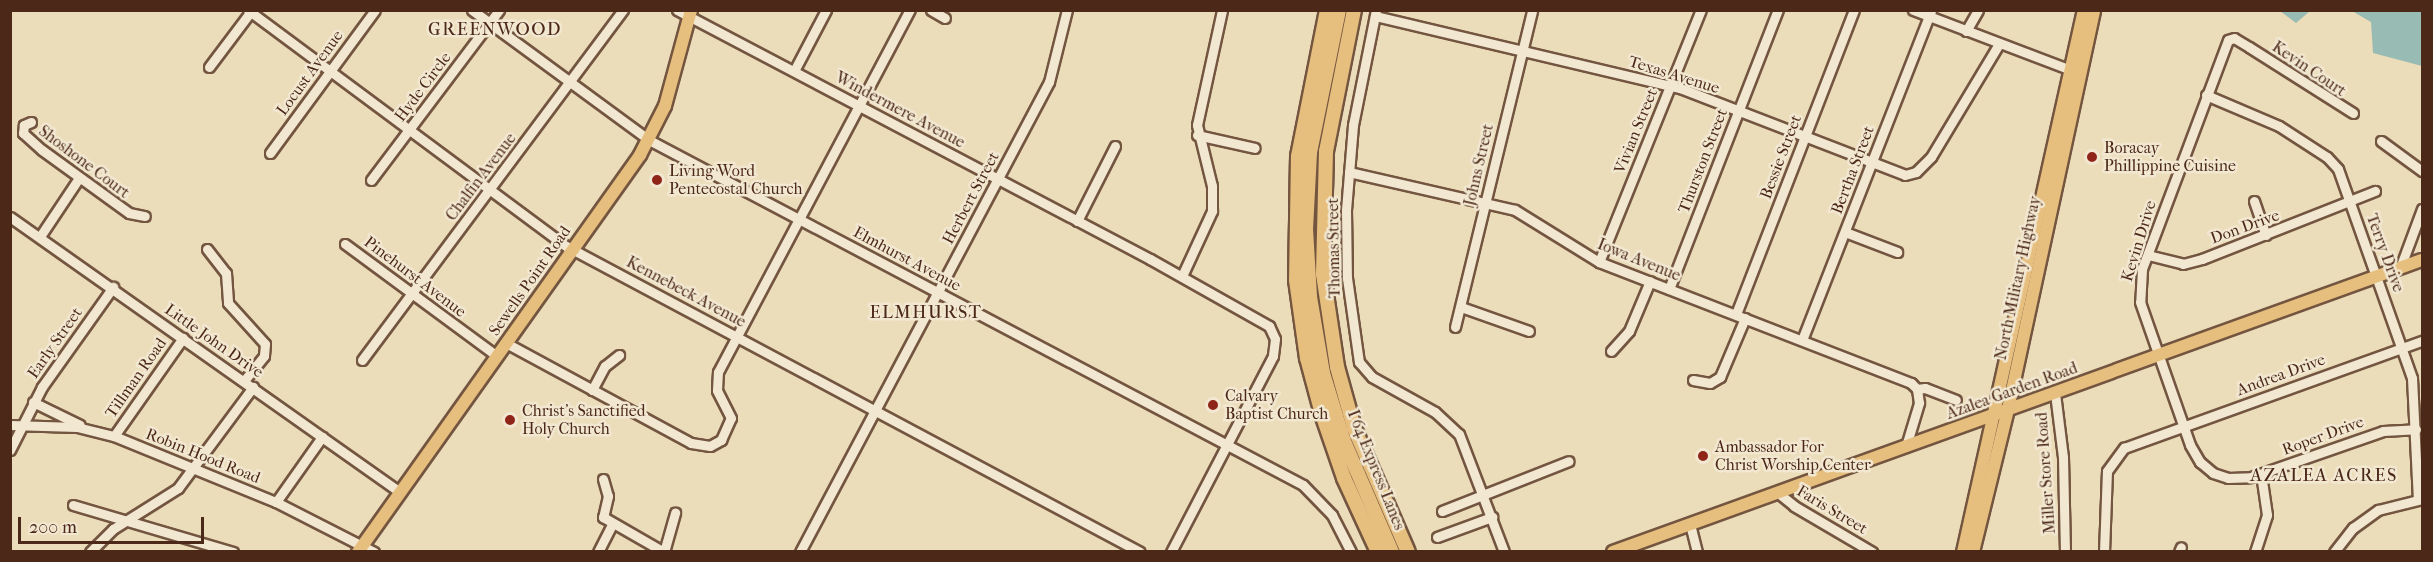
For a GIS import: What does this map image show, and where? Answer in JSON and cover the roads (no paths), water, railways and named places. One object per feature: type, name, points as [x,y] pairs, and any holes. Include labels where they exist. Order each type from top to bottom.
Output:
[{"type":"highway","points":[[1327,10],[1298,156],[1296,280],[1307,358],[1322,414],[1344,478],[1378,552]]},
{"type":"highway","name":"I 64 Express Lanes","points":[[1339,10],[1310,153],[1306,229],[1310,297],[1323,373],[1336,418],[1354,470],[1392,552]]},
{"type":"highway","points":[[1354,10],[1326,151],[1323,274],[1331,337],[1349,410],[1374,480],[1408,552]]},
{"type":"main road","name":"North Military Highway","points":[[1973,552],[2008,409],[2075,71],[2084,10]]},
{"type":"main road","name":"North Military Highway","points":[[1963,552],[2075,71],[2094,10]]},
{"type":"main road","name":"Sewells Point Road","points":[[361,548],[649,140],[665,106],[690,14]]},
{"type":"main road","name":"Azalea Garden Road","points":[[1612,552],[2422,260]]},
{"type":"street","name":"Locust Avenue","points":[[270,153],[375,10]]},
{"type":"street","name":"Elmhurst Avenue","points":[[472,10],[649,140],[1227,445],[1315,495],[1332,515],[1351,552]]},
{"type":"street","name":"Hyde Circle","points":[[371,180],[499,10]]},
{"type":"street","name":"Chalfin Avenue","points":[[362,360],[623,10]]},
{"type":"street","name":"Windermere Avenue","points":[[677,10],[690,14],[1260,318],[1275,339],[1272,360],[1227,445]]},
{"type":"street","points":[[794,70],[826,10]]},
{"type":"street","points":[[506,343],[697,446],[710,446],[726,435],[731,418],[717,390],[716,378],[910,10]]},
{"type":"street","points":[[931,10],[945,18]]},
{"type":"street","name":"Herbert Street","points":[[800,552],[1049,82],[1067,10]]},
{"type":"street","points":[[1182,276],[1212,212],[1212,186],[1197,135],[1222,10]]},
{"type":"street","name":"Johns Street","points":[[1455,327],[1532,10]]},
{"type":"street","name":"Vivian Street","points":[[1599,262],[1701,10]]},
{"type":"street","name":"Thurston Street","points":[[1669,289],[1778,10]]},
{"type":"street","name":"Bessie Street","points":[[1693,380],[1710,383],[1720,377],[1805,136],[1854,10]]},
{"type":"street","points":[[1913,10],[1930,14],[1999,44],[2075,71]]},
{"type":"street","points":[[1966,31],[1978,10]]},
{"type":"street","name":"Kennebeck Avenue","points":[[250,11],[572,250],[1140,552]]},
{"type":"street","points":[[209,67],[250,11]]},
{"type":"street","name":"Texas Avenue","points":[[1375,13],[1670,86],[1899,174],[1911,174],[1927,163],[1999,44]]},
{"type":"street","name":"Thomas Street","points":[[1375,13],[1357,103],[1349,172],[1347,278],[1359,362],[1371,377],[1436,412],[1459,434],[1484,496]]},
{"type":"street","name":"Bertha Street","points":[[1802,340],[1930,14]]},
{"type":"street","name":"Kevin Drive","points":[[2208,469],[2195,454],[2183,426],[2139,292],[2148,255],[2228,40],[2234,38],[2248,46]]},
{"type":"street","name":"Kevin Court","points":[[2248,46],[2353,113]]},
{"type":"street","name":"Terry Drive","points":[[2206,95],[2259,115],[2327,157],[2338,169],[2378,276],[2412,378],[2420,499]]},
{"type":"street","name":"Shoshone Court","points":[[31,122],[24,125],[23,134],[79,178],[129,213],[145,216]]},
{"type":"street","points":[[1197,135],[1255,148]]},
{"type":"street","points":[[2381,141],[2422,171]]},
{"type":"street","points":[[1077,221],[1115,146]]},
{"type":"street","name":"Iowa Avenue","points":[[1349,172],[1525,214],[1599,262],[1911,383],[1917,389],[1925,388],[1956,400]]},
{"type":"street","points":[[41,235],[79,178]]},
{"type":"street","name":"Don Drive","points":[[2148,255],[2186,263],[2351,203],[2375,191]]},
{"type":"street","points":[[2254,201],[2266,235]]},
{"type":"street","points":[[2400,268],[2422,209]]},
{"type":"street","name":"Little John Drive","points":[[10,217],[41,235],[400,492]]},
{"type":"street","points":[[1845,232],[1897,252]]},
{"type":"street","name":"Pinehurst Avenue","points":[[345,244],[497,356]]},
{"type":"street","points":[[207,249],[226,273],[228,303],[265,344],[264,356],[244,381]]},
{"type":"street","points":[[1611,351],[1629,331],[1650,281]]},
{"type":"street","name":"Early Street","points":[[10,450],[15,426],[113,287]]},
{"type":"street","points":[[1461,307],[1529,331]]},
{"type":"street","name":"Tillman Road","points":[[114,436],[183,338]]},
{"type":"street","name":"Andrea Drive","points":[[2104,552],[2110,464],[2124,448],[2422,341]]},
{"type":"street","points":[[592,390],[605,366],[619,355]]},
{"type":"street","points":[[90,552],[125,522],[170,496],[194,468],[253,387]]},
{"type":"street","points":[[1906,446],[1918,403],[1917,389]]},
{"type":"street","name":"Miller Store Road","points":[[2055,393],[2063,457],[2065,552]]},
{"type":"street","points":[[33,402],[88,428]]},
{"type":"street","name":"Robin Hood Road","points":[[15,426],[88,428],[114,436],[276,502],[361,548],[374,552]]},
{"type":"street","name":"Roper Drive","points":[[2208,469],[2237,479],[2261,474],[2383,431],[2416,429]]},
{"type":"street","points":[[276,502],[322,436]]},
{"type":"street","points":[[1171,552],[1227,445]]},
{"type":"street","points":[[1442,511],[1569,461]]},
{"type":"street","points":[[2255,552],[2267,515],[2261,474]]},
{"type":"street","points":[[603,479],[608,496],[601,514],[612,525],[664,552],[675,513]]},
{"type":"street","name":"Faris Street","points":[[1778,492],[1794,506],[1872,552]]},
{"type":"street","points":[[1484,496],[1504,552]]},
{"type":"street","points":[[2334,552],[2353,528],[2378,510],[2420,499]]},
{"type":"street","points":[[73,505],[233,552]]},
{"type":"street","points":[[1437,537],[1492,517]]},
{"type":"street","points":[[1690,524],[1697,552]]},
{"type":"street","points":[[598,552],[612,525]]},
{"type":"water","points":[[2280,11],[2310,11],[2296,23]]},
{"type":"water","points":[[2352,11],[2422,11],[2422,66],[2373,53],[2371,22]]},
{"type":"place","name":"Boracay Phillippine Cuisine","points":[[2092,157]]},
{"type":"place","name":"Living Word Pentecostal Church","points":[[657,180]]},
{"type":"place","name":"Calvary Baptist Church","points":[[1213,405]]},
{"type":"place","name":"Christ's Sanctified Holy Church","points":[[510,420]]},
{"type":"place","name":"Ambassador For Christ Worship Center","points":[[1703,456]]},
{"type":"district","name":"GREENWOOD","points":[[495,30]]},
{"type":"district","name":"ELMHURST","points":[[926,313]]},
{"type":"district","name":"AZALEA ACRES","points":[[2324,476]]}]
